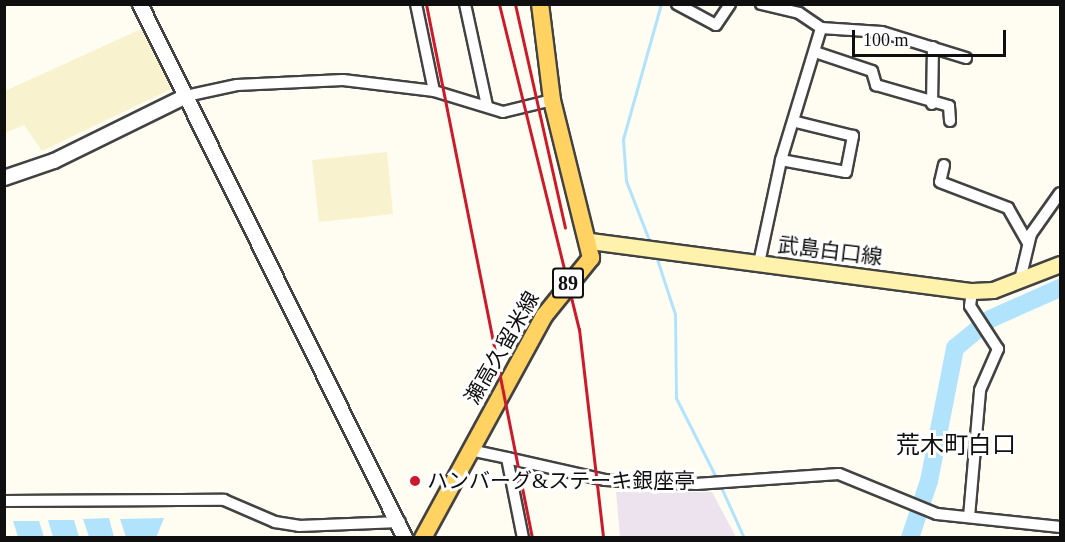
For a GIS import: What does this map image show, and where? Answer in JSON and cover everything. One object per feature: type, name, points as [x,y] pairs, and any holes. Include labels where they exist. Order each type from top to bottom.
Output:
[{"type":"main road","name":"89","points":[[540,4],[552,100],[590,241]]},
{"type":"main road","name":"武島白口線","points":[[590,241],[759,263],[971,298],[1060,264]]},
{"type":"main road","name":"瀬高久留米線","points":[[423,537],[554,300],[591,258],[590,241]]},
{"type":"street","points":[[140,4],[400,522],[405,537]]},
{"type":"street","points":[[416,4],[434,91]]},
{"type":"street","points":[[465,4],[487,106]]},
{"type":"street","points":[[677,4],[716,25],[730,4]]},
{"type":"street","points":[[761,4],[799,13],[821,28],[882,32],[966,58]]},
{"type":"street","points":[[759,263],[781,160],[796,122],[821,28]]},
{"type":"street","points":[[932,104],[933,47]]},
{"type":"street","points":[[815,52],[872,71],[876,85],[932,104],[949,106],[950,121]]},
{"type":"street","points":[[4,178],[54,161],[186,96],[237,85],[331,80],[434,91],[503,112],[552,100]]},
{"type":"street","points":[[781,160],[846,172],[853,136],[796,122]]},
{"type":"street","points":[[944,165],[939,182],[1008,208],[1028,243]]},
{"type":"street","points":[[1020,280],[1028,243],[1060,193]]},
{"type":"street","points":[[969,517],[980,390],[996,345],[971,298]]},
{"type":"street","points":[[470,450],[605,480],[696,484],[839,474],[937,514],[1060,527]]},
{"type":"street","points":[[507,458],[523,537]]},
{"type":"street","points":[[4,501],[213,500],[299,526],[400,522]]},
{"type":"shaded area","points":[[141,29],[171,89],[42,151],[24,125],[5,133],[5,91]]},
{"type":"shaded area","points":[[387,152],[393,214],[319,222],[312,160]]},
{"type":"shaded area","points":[[616,492],[712,492],[736,537],[620,537]]},
{"type":"water","points":[[109,518],[114,537],[89,537],[83,519]]},
{"type":"water","points":[[164,518],[156,538],[126,537],[120,519]]},
{"type":"water","points":[[48,520],[74,520],[79,537],[53,537]]},
{"type":"water","points":[[13,521],[39,521],[44,537],[18,537]]},
{"type":"waterway","points":[[651,245],[626,181],[623,139],[661,4]]},
{"type":"waterway","points":[[656,256],[675,314],[676,398],[717,479]]},
{"type":"waterway","points":[[910,538],[929,481],[955,348],[990,319],[1060,288]]},
{"type":"waterway","points":[[720,485],[744,538]]},
{"type":"railway","points":[[426,4],[532,538]]},
{"type":"railway","points":[[499,4],[579,329],[603,538]]},
{"type":"railway","points":[[515,4],[565,227]]},
{"type":"place","name":"ハンバーグ&ステーキ銀座亭","points":[[415,481]]},
{"type":"district","name":"荒木町白口","points":[[956,446]]}]
